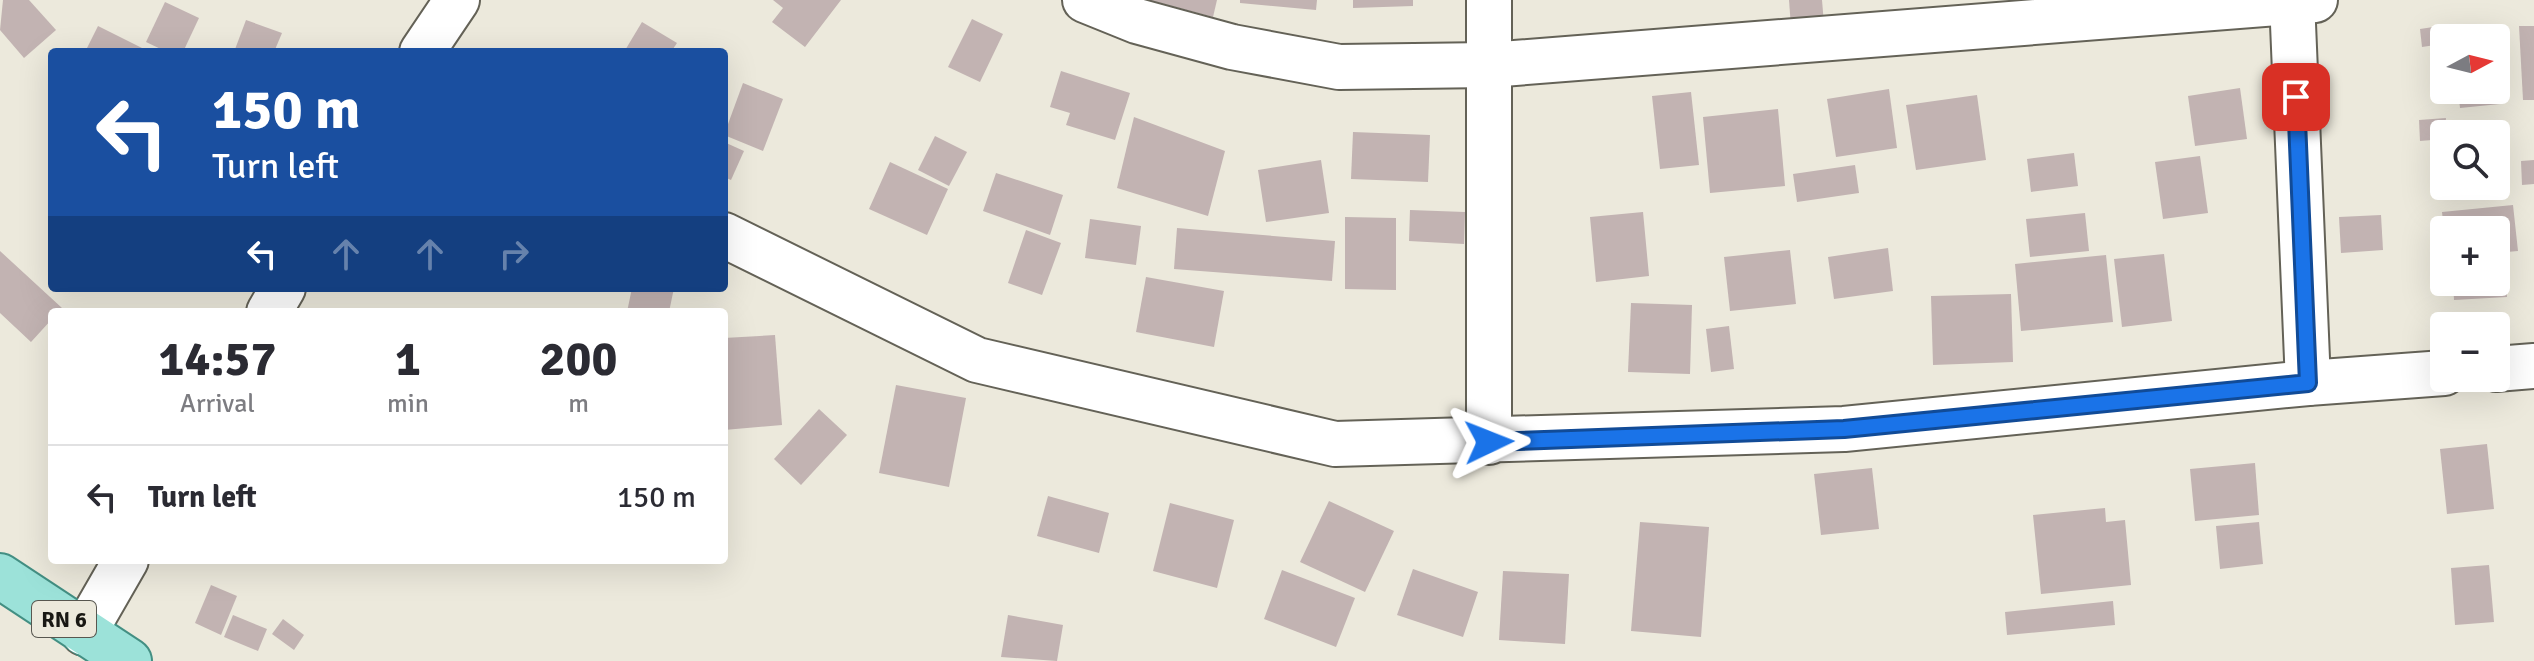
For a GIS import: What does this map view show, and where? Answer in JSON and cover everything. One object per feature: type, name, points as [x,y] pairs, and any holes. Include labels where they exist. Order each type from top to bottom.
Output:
[{"type":"main road","name":"RN 6","points":[[0,576],[129,661]]},
{"type":"street","points":[[425,48],[457,0]]},
{"type":"street","points":[[1085,0],[1137,21],[1219,43],[1339,67],[1489,65],[2300,1],[2308,383]]},
{"type":"street","points":[[1489,0],[1489,442]]},
{"type":"street","points":[[728,237],[977,360],[1335,444],[1489,442],[1844,429],[2308,383],[2430,374]]},
{"type":"street","points":[[2510,368],[2534,366]]},
{"type":"street","points":[[84,633],[124,564]]},
{"type":"building","points":[[3,0],[29,0],[56,30],[24,58],[0,30]]},
{"type":"building","points":[[773,0],[841,0],[805,47],[772,22],[783,8]]},
{"type":"building","points":[[1149,0],[1217,0],[1213,17]]},
{"type":"building","points":[[1240,0],[1317,0],[1316,10],[1240,3]]},
{"type":"building","points":[[1353,0],[1413,0],[1413,6],[1353,8]]},
{"type":"building","points":[[1789,0],[1822,0],[1824,24],[1791,27]]},
{"type":"building","points":[[165,2],[199,18],[185,48],[159,48],[146,42]]},
{"type":"building","points":[[972,19],[1003,34],[980,82],[948,67]]},
{"type":"building","points":[[246,20],[282,33],[276,48],[236,48]]},
{"type":"building","points":[[642,22],[677,43],[674,48],[626,48]]},
{"type":"building","points":[[98,26],[142,48],[87,48]]},
{"type":"building","points":[[2519,26],[2534,26],[2534,100],[2523,100]]},
{"type":"building","points":[[2430,28],[2430,46],[2422,47],[2420,29]]},
{"type":"building","points":[[1061,71],[1130,93],[1115,140],[1066,125],[1070,113],[1050,107]]},
{"type":"building","points":[[743,83],[783,99],[763,151],[728,137],[728,124]]},
{"type":"building","points":[[2240,88],[2247,139],[2195,146],[2188,96]]},
{"type":"building","points":[[1889,89],[1897,148],[1836,157],[1827,99]]},
{"type":"building","points":[[1691,92],[1699,165],[1660,169],[1652,96]]},
{"type":"building","points":[[1977,95],[1986,160],[1916,170],[1906,105]]},
{"type":"building","points":[[2460,104],[2500,104],[2460,108]]},
{"type":"building","points":[[1778,109],[1785,186],[1710,193],[1703,117]]},
{"type":"building","points":[[1134,117],[1225,151],[1208,216],[1117,188]]},
{"type":"building","points":[[2446,118],[2430,120],[2430,140],[2420,141],[2419,120]]},
{"type":"building","points":[[1353,132],[1430,135],[1428,182],[1351,179]]},
{"type":"building","points":[[935,136],[967,152],[949,186],[918,170]]},
{"type":"building","points":[[728,144],[744,151],[731,180],[728,179]]},
{"type":"building","points":[[2074,153],[2078,186],[2031,192],[2027,159]]},
{"type":"building","points":[[2200,156],[2208,213],[2163,219],[2155,162]]},
{"type":"building","points":[[1321,160],[1329,213],[1266,222],[1258,170]]},
{"type":"building","points":[[2534,160],[2534,184],[2522,185],[2521,161]]},
{"type":"building","points":[[890,162],[948,189],[927,235],[869,209]]},
{"type":"building","points":[[1855,165],[1859,193],[1797,202],[1793,174]]},
{"type":"building","points":[[996,173],[1063,195],[1050,235],[983,211]]},
{"type":"building","points":[[2513,205],[2518,251],[2510,252],[2510,216],[2442,216],[2442,212]]},
{"type":"building","points":[[1410,210],[1465,212],[1464,244],[1409,241]]},
{"type":"building","points":[[1643,212],[1649,276],[1596,282],[1590,217]]},
{"type":"building","points":[[2085,213],[2089,251],[2030,257],[2026,219]]},
{"type":"building","points":[[2381,215],[2383,250],[2341,253],[2339,217]]},
{"type":"building","points":[[1345,217],[1396,218],[1396,290],[1345,289]]},
{"type":"building","points":[[1090,219],[1141,226],[1136,265],[1085,258]]},
{"type":"building","points":[[1177,228],[1335,241],[1332,281],[1174,269]]},
{"type":"building","points":[[1026,230],[1061,243],[1042,295],[1008,283]]},
{"type":"building","points":[[1888,248],[1893,291],[1834,299],[1828,257]]},
{"type":"building","points":[[1790,250],[1796,304],[1730,311],[1724,257]]},
{"type":"building","points":[[0,251],[62,308],[48,308],[48,323],[31,342],[0,313]]},
{"type":"building","points":[[2164,254],[2172,321],[2122,327],[2114,259]]},
{"type":"building","points":[[2106,255],[2113,322],[2021,331],[2015,264]]},
{"type":"building","points":[[1146,277],[1224,291],[1214,347],[1136,332]]},
{"type":"building","points":[[631,292],[673,292],[670,308],[628,308]]},
{"type":"building","points":[[2011,294],[2013,362],[1933,365],[1931,296]]},
{"type":"building","points":[[2454,296],[2507,296],[2507,297],[2454,300]]},
{"type":"building","points":[[1631,303],[1692,305],[1690,374],[1628,372]]},
{"type":"building","points":[[1729,326],[1734,369],[1711,372],[1706,329]]},
{"type":"building","points":[[775,335],[782,425],[728,430],[728,338]]},
{"type":"building","points":[[896,385],[966,398],[949,487],[879,473]]},
{"type":"building","points":[[819,409],[847,435],[801,485],[774,459]]},
{"type":"building","points":[[2487,444],[2494,509],[2447,514],[2440,449]]},
{"type":"building","points":[[2255,463],[2259,515],[2195,521],[2190,469]]},
{"type":"building","points":[[1872,468],[1879,529],[1821,535],[1814,474]]},
{"type":"building","points":[[1048,496],[1109,513],[1099,553],[1037,536]]},
{"type":"building","points":[[1329,501],[1394,531],[1365,592],[1300,562]]},
{"type":"building","points":[[1170,503],[1234,520],[1217,588],[1153,571]]},
{"type":"building","points":[[2105,508],[2106,522],[2125,520],[2131,585],[2041,594],[2033,515]]},
{"type":"building","points":[[1640,522],[1709,527],[1701,637],[1631,631]]},
{"type":"building","points":[[2259,522],[2263,564],[2220,569],[2216,526]]},
{"type":"building","points":[[2489,565],[2494,622],[2455,625],[2451,568]]},
{"type":"building","points":[[1413,569],[1478,592],[1463,637],[1397,615]]},
{"type":"building","points":[[1282,570],[1355,598],[1336,647],[1264,619]]},
{"type":"building","points":[[1503,571],[1569,574],[1565,644],[1499,640]]},
{"type":"building","points":[[211,585],[237,596],[221,635],[195,623]]},
{"type":"building","points":[[2113,601],[2115,625],[2007,635],[2005,612]]},
{"type":"building","points":[[233,615],[267,629],[258,651],[224,637]]},
{"type":"building","points":[[1008,615],[1063,625],[1057,661],[1001,657]]},
{"type":"building","points":[[283,619],[304,635],[294,650],[272,634]]},
{"type":"route","points":[[1489,442],[1844,429],[2308,383],[2296,97]]}]
